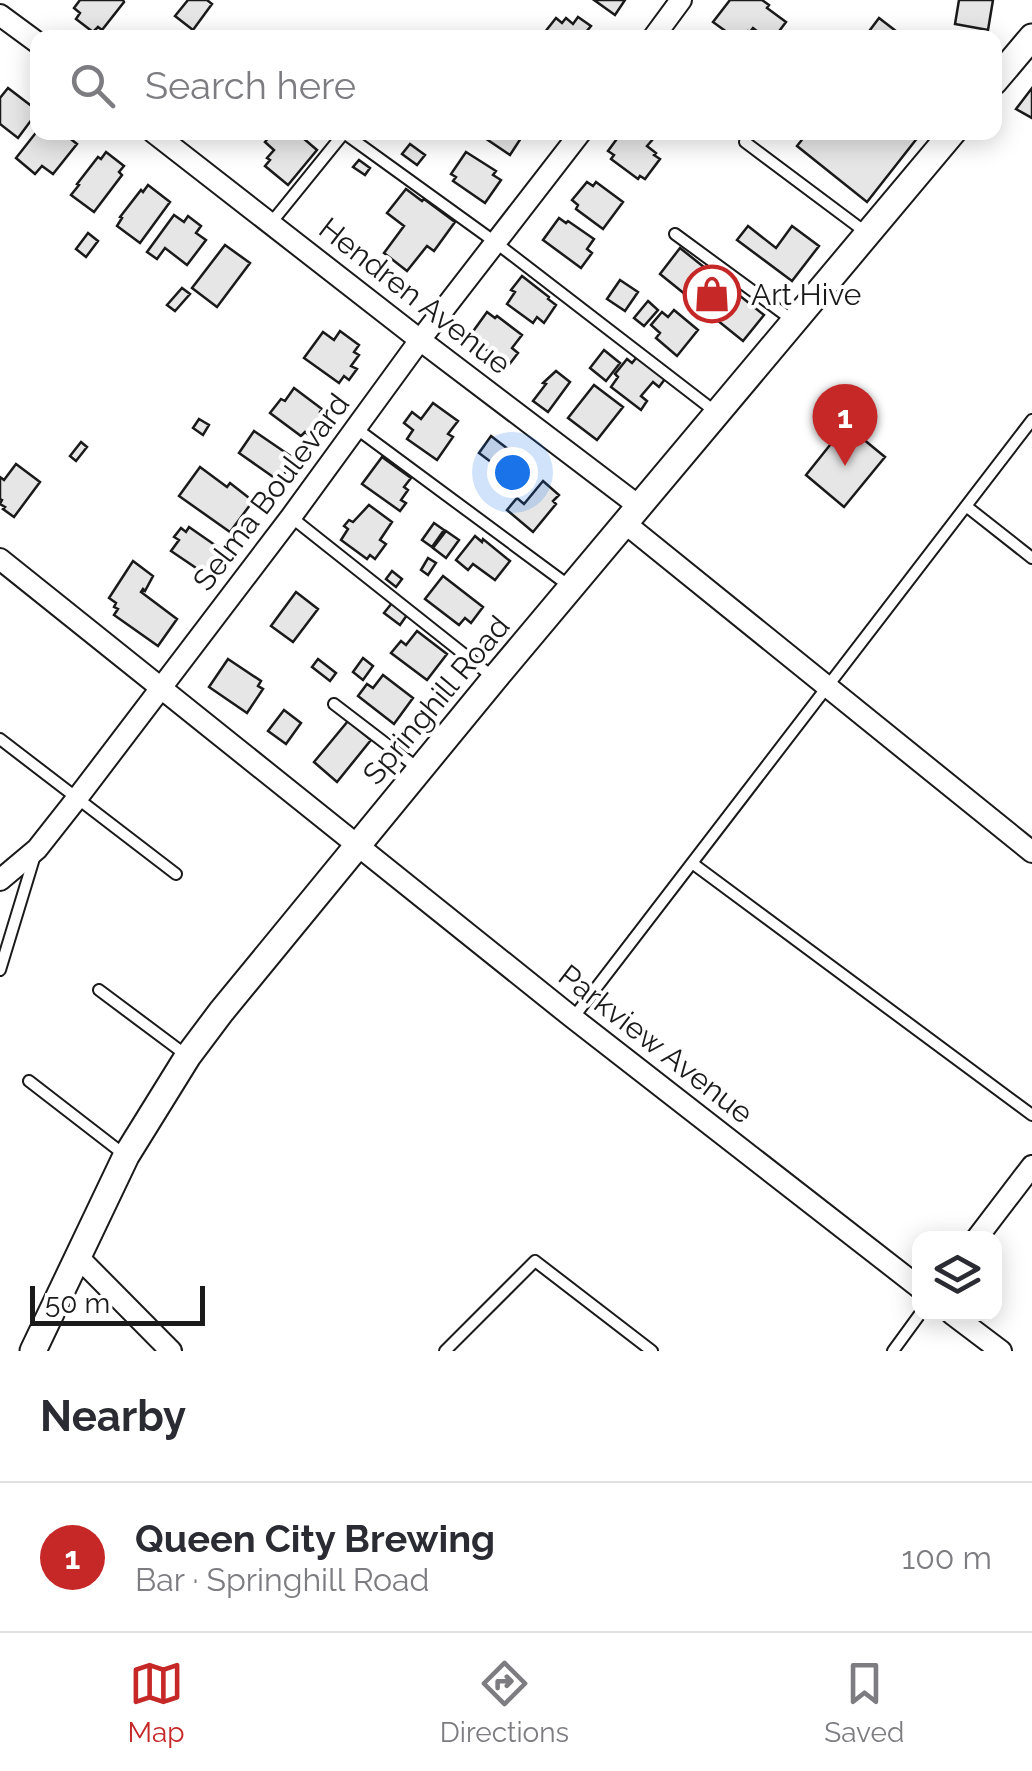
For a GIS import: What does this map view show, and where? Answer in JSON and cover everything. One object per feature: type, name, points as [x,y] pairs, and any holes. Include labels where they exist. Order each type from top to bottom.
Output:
[{"type":"street","points":[[659,30],[681,0]]},
{"type":"street","points":[[0,14],[30,38]]},
{"type":"street","points":[[1002,73],[1032,37]]},
{"type":"street","name":"Hendren Avenue","points":[[163,140],[420,340],[633,515],[827,687],[1032,852]]},
{"type":"street","name":"Selma Boulevard","points":[[0,880],[37,849],[162,688],[567,140]]},
{"type":"street","name":"Springhill Road","points":[[33,1351],[126,1156],[188,1056],[221,1012],[946,140]]},
{"type":"street","name":"Parkview Avenue","points":[[0,558],[574,1018],[912,1282]]},
{"type":"street","points":[[982,1231],[1032,1166]]},
{"type":"street","points":[[77,1256],[171,1351]]},
{"type":"street","points":[[961,1321],[1001,1351]]},
{"type":"lane","points":[[271,223],[338,140]]},
{"type":"lane","points":[[354,140],[495,242],[718,413]]},
{"type":"lane","points":[[745,142],[868,234]]},
{"type":"lane","points":[[674,234],[795,322]]},
{"type":"lane","points":[[574,1018],[1032,420]]},
{"type":"lane","points":[[357,429],[572,588]]},
{"type":"lane","points":[[966,506],[1032,558]]},
{"type":"lane","points":[[291,517],[495,678]]},
{"type":"lane","points":[[334,704],[420,770]]},
{"type":"lane","points":[[0,739],[176,874]]},
{"type":"lane","points":[[0,970],[37,849]]},
{"type":"lane","points":[[692,863],[1032,1115]]},
{"type":"lane","points":[[99,990],[188,1056]]},
{"type":"lane","points":[[29,1080],[126,1156]]},
{"type":"lane","points":[[445,1351],[535,1261],[652,1351]]},
{"type":"lane","points":[[893,1351],[915,1321]]},
{"type":"building","points":[[80,0],[124,2],[102,30],[90,30],[76,19],[80,13],[74,8]]},
{"type":"building","points":[[188,0],[207,0],[212,4],[193,30],[175,16]]},
{"type":"building","points":[[594,0],[625,0],[615,15]]},
{"type":"building","points":[[730,0],[762,0],[786,22],[780,30],[724,30],[713,22]]},
{"type":"building","points":[[959,0],[993,0],[988,30],[955,24]]},
{"type":"building","points":[[578,17],[591,26],[588,30],[547,30],[556,18],[562,23],[566,18],[573,24]]},
{"type":"building","points":[[879,18],[895,30],[870,30]]},
{"type":"building","points":[[8,88],[30,105],[30,122],[18,138],[0,124],[0,98]]},
{"type":"building","points":[[1032,88],[1032,118],[1016,109]]},
{"type":"building","points":[[30,140],[72,140],[77,144],[53,174],[42,166],[35,174],[16,158]]},
{"type":"building","points":[[305,140],[317,150],[288,185],[265,166],[274,150],[265,142]]},
{"type":"building","points":[[488,140],[520,140],[510,155]]},
{"type":"building","points":[[616,140],[652,140],[647,146],[660,159],[645,179],[638,179],[611,159],[614,155],[608,151]]},
{"type":"building","points":[[802,140],[916,140],[867,202],[797,146]]},
{"type":"building","points":[[410,144],[425,155],[417,165],[402,154]]},
{"type":"building","points":[[106,152],[124,166],[119,172],[122,175],[94,212],[71,195],[98,157],[101,159]]},
{"type":"building","points":[[466,152],[496,171],[493,175],[501,180],[485,203],[453,181],[456,177],[451,174]]},
{"type":"building","points":[[359,160],[370,168],[365,175],[353,167]]},
{"type":"building","points":[[587,182],[593,186],[596,182],[623,202],[603,229],[576,209],[578,205],[572,200]]},
{"type":"building","points":[[148,185],[170,202],[140,243],[117,226],[120,217]]},
{"type":"building","points":[[406,189],[455,222],[434,251],[427,246],[407,271],[384,253],[404,226],[387,213]]},
{"type":"building","points":[[174,215],[184,222],[188,216],[201,226],[196,233],[206,240],[187,265],[165,248],[157,259],[147,252]]},
{"type":"building","points":[[559,218],[594,239],[587,249],[592,253],[581,268],[543,240]]},
{"type":"building","points":[[748,226],[776,248],[792,226],[819,246],[792,281],[737,240]]},
{"type":"building","points":[[88,233],[98,241],[86,257],[76,249]]},
{"type":"building","points":[[225,245],[250,263],[217,307],[192,288]]},
{"type":"building","name":"Art Hive","points":[[680,248],[764,315],[743,341],[660,274]]},
{"type":"building","points":[[522,276],[556,305],[544,323],[537,317],[533,323],[507,304],[515,292],[511,290]]},
{"type":"building","points":[[620,280],[638,292],[625,311],[607,299]]},
{"type":"building","points":[[182,288],[190,294],[175,311],[167,305]]},
{"type":"building","points":[[648,301],[658,310],[644,326],[634,318]]},
{"type":"building","points":[[674,310],[698,330],[677,356],[656,338],[660,333],[651,325],[662,312],[668,317]]},
{"type":"building","points":[[487,312],[522,335],[512,348],[518,353],[508,366],[469,337]]},
{"type":"building","points":[[340,331],[359,345],[354,352],[359,355],[351,366],[357,369],[349,380],[344,376],[339,383],[304,358],[323,332],[334,340]]},
{"type":"building","points":[[604,350],[620,363],[606,381],[590,368]]},
{"type":"building","points":[[637,357],[665,379],[659,387],[653,382],[641,396],[647,401],[641,410],[611,387],[627,359],[632,363]]},
{"type":"building","points":[[556,371],[570,382],[548,412],[533,401],[546,384],[543,383]]},
{"type":"building","points":[[594,385],[623,407],[597,440],[568,418]]},
{"type":"building","points":[[294,388],[322,409],[320,412],[326,417],[311,437],[305,432],[301,436],[270,413]]},
{"type":"building","points":[[433,403],[458,421],[448,434],[453,437],[437,460],[407,439],[413,430],[404,423],[412,412],[421,419]]},
{"type":"building","points":[[199,419],[209,425],[203,435],[193,428]]},
{"type":"building","points":[[846,425],[885,457],[844,507],[806,475]]},
{"type":"building","points":[[254,431],[295,459],[279,481],[239,453]]},
{"type":"building","points":[[491,436],[508,449],[495,465],[479,453]]},
{"type":"building","points":[[81,442],[87,447],[76,461],[70,456]]},
{"type":"building","points":[[510,449],[521,456],[508,473],[498,465]]},
{"type":"building","points":[[382,457],[411,478],[404,487],[408,490],[401,500],[406,503],[400,511],[362,484]]},
{"type":"building","points":[[16,464],[40,482],[14,517],[0,504],[0,477],[4,480]]},
{"type":"building","points":[[200,467],[253,501],[230,532],[179,496]]},
{"type":"building","points":[[543,481],[559,495],[533,532],[507,510],[517,498],[524,504]]},
{"type":"building","points":[[369,505],[392,522],[380,540],[386,544],[375,559],[370,555],[367,559],[341,540],[348,529],[344,526]]},
{"type":"building","points":[[434,523],[444,530],[432,547],[422,540]]},
{"type":"building","points":[[189,527],[225,552],[208,576],[171,551],[179,540],[174,537],[181,528],[186,532]]},
{"type":"building","points":[[446,531],[459,540],[446,558],[433,548]]},
{"type":"building","points":[[475,536],[510,561],[495,580],[473,564],[468,570],[456,560]]},
{"type":"building","points":[[428,558],[436,563],[428,575],[421,570]]},
{"type":"building","points":[[133,561],[153,576],[141,592],[177,619],[158,646],[114,615],[118,609],[109,598]]},
{"type":"building","points":[[392,571],[402,579],[396,587],[386,579]]},
{"type":"building","points":[[443,576],[483,607],[471,623],[465,618],[459,625],[425,599]]},
{"type":"building","points":[[296,592],[318,609],[293,642],[271,626]]},
{"type":"building","points":[[392,603],[407,615],[400,625],[384,613]]},
{"type":"building","points":[[417,631],[447,654],[427,680],[391,653],[401,641],[406,645]]},
{"type":"building","points":[[363,658],[373,666],[363,680],[353,672]]},
{"type":"building","points":[[228,659],[261,681],[258,686],[263,689],[247,713],[209,687]]},
{"type":"building","points":[[318,659],[336,673],[330,681],[312,667]]},
{"type":"building","points":[[383,675],[413,698],[394,724],[358,696],[367,684],[373,688]]},
{"type":"building","points":[[284,710],[301,723],[286,744],[268,731]]},
{"type":"building","points":[[348,721],[371,740],[337,782],[314,762]]},
{"type":"place","name":"Art Hive","points":[[712,294]]},
{"type":"place","name":"Queen City Brewing","points":[[845,466]]}]
